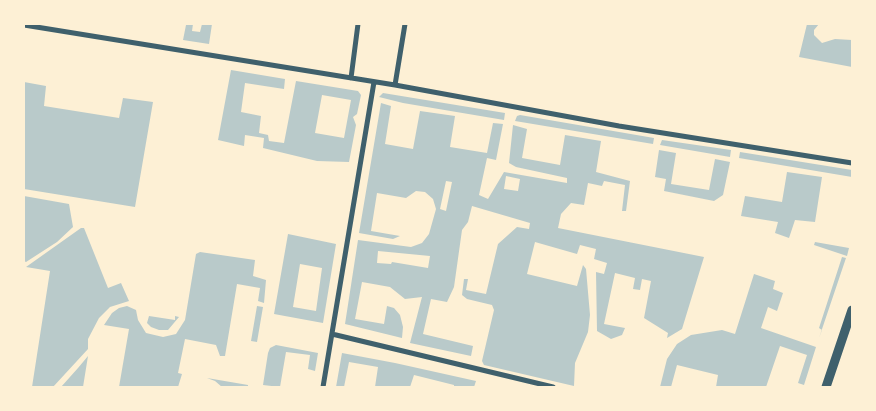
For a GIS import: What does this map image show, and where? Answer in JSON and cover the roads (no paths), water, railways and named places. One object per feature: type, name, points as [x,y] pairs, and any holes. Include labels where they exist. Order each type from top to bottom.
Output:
[{"type":"street","points":[[351,78],[358,24]]},
{"type":"street","points":[[395,85],[405,24]]},
{"type":"street","points":[[24,25],[395,85],[619,126],[852,163]]},
{"type":"street","points":[[323,387],[374,82]]},
{"type":"street","points":[[826,387],[852,310]]},
{"type":"street","points":[[332,334],[553,387]]}]
